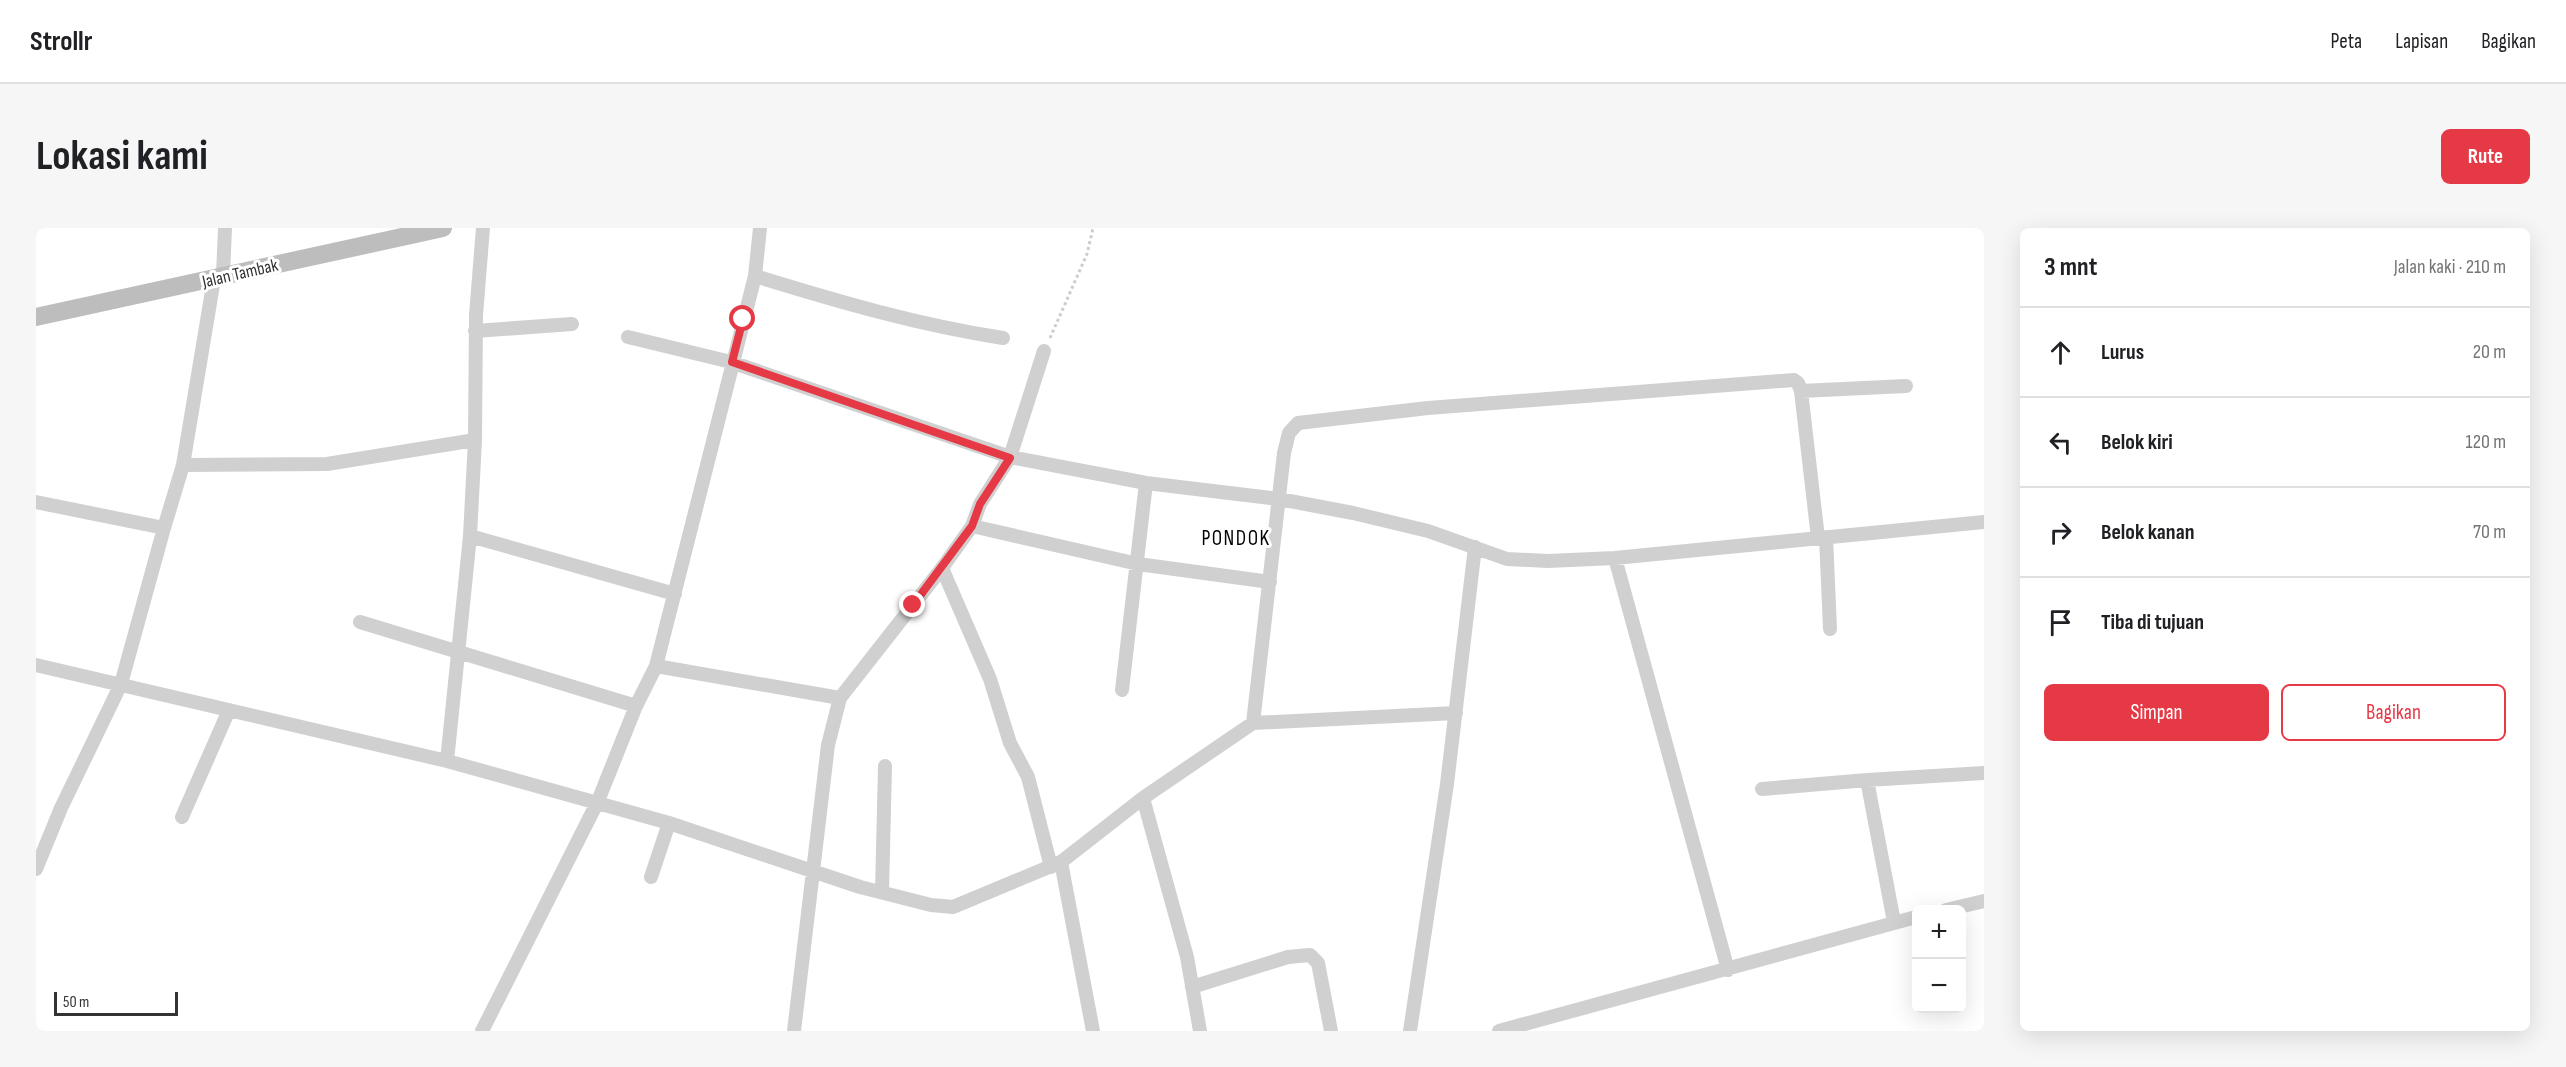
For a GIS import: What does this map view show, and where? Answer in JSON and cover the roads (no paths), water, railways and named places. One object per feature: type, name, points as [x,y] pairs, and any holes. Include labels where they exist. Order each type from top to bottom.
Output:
[{"type":"street","points":[[36,870],[61,808],[121,684],[183,465],[219,277],[225,228]]},
{"type":"street","name":"Jalan Tambak","points":[[36,317],[443,228]]},
{"type":"street","points":[[447,761],[470,536],[475,440],[475,331],[483,228]]},
{"type":"street","points":[[482,1031],[598,801],[636,706],[656,666],[755,276],[760,228]]},
{"type":"street","points":[[755,276],[827,298],[945,329],[1003,338]]},
{"type":"street","points":[[475,331],[572,324]]},
{"type":"street","points":[[628,337],[732,362],[1010,458],[1146,483],[1279,499],[1391,521],[1507,559],[1548,561],[1615,558],[1984,522]]},
{"type":"street","points":[[794,1031],[828,745],[840,698],[972,526],[980,504],[1010,458],[1044,351]]},
{"type":"street","points":[[1252,723],[1286,440],[1292,427],[1306,421],[1428,408],[1782,380],[1796,381],[1801,391],[1822,538],[1830,629]]},
{"type":"street","points":[[1801,391],[1906,386]]},
{"type":"street","points":[[183,465],[327,464],[475,440]]},
{"type":"street","points":[[1122,690],[1146,483]]},
{"type":"street","points":[[36,502],[164,528]]},
{"type":"street","points":[[972,526],[1138,564],[1270,582]]},
{"type":"street","points":[[470,536],[675,594]]},
{"type":"street","points":[[1410,1031],[1456,713],[1475,548]]},
{"type":"street","points":[[1615,558],[1728,970]]},
{"type":"street","points":[[942,568],[990,679],[1010,743],[1028,777],[1066,883],[1093,1031]]},
{"type":"street","points":[[360,622],[459,650],[636,706]]},
{"type":"street","points":[[36,665],[447,761],[598,801],[813,872],[931,905],[953,908],[1058,865],[1252,723],[1456,713]]},
{"type":"street","points":[[656,666],[840,698]]},
{"type":"street","points":[[182,817],[229,710]]},
{"type":"street","points":[[882,892],[885,766]]},
{"type":"street","points":[[1762,789],[1984,773]]},
{"type":"street","points":[[1867,780],[1894,922]]},
{"type":"street","points":[[1144,800],[1187,957],[1200,1031]]},
{"type":"street","points":[[651,877],[669,823]]},
{"type":"street","points":[[1963,905],[1984,900]]},
{"type":"street","points":[[1499,1031],[1912,918]]},
{"type":"street","points":[[1192,987],[1288,957],[1310,955],[1318,963],[1331,1031]]},
{"type":"district","name":"PONDOK","points":[[1236,538]]}]
